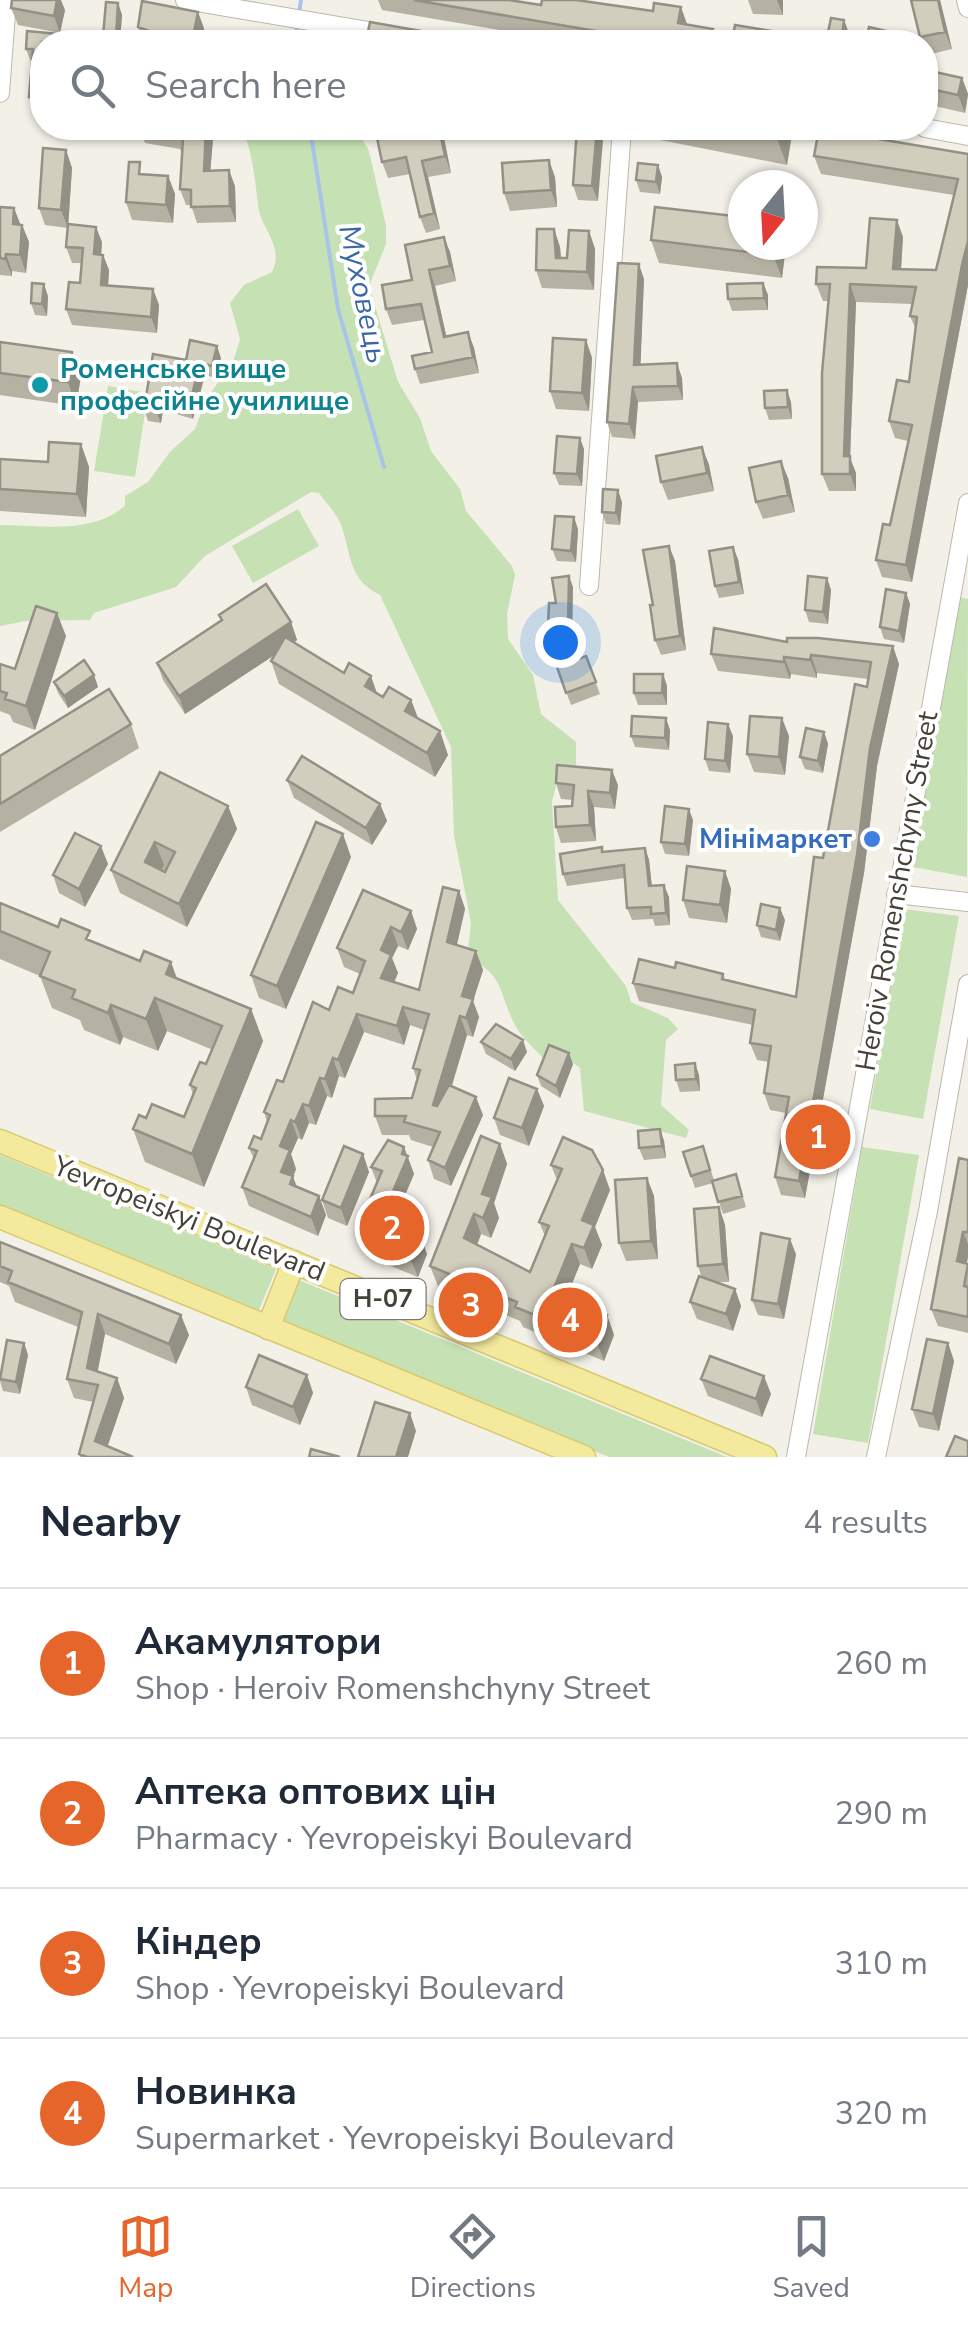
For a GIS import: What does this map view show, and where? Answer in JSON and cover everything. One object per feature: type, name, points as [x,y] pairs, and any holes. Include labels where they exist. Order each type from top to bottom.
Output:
[{"type":"main road","name":"Yevropeiskyi Boulevard","points":[[0,1141],[765,1457]]},
{"type":"main road","name":"Н-07","points":[[0,1217],[584,1457]]},
{"type":"main road","points":[[268,1328],[294,1262]]},
{"type":"street","points":[[0,93],[7,0]]},
{"type":"street","points":[[186,0],[367,30]]},
{"type":"street","points":[[966,0],[968,8]]},
{"type":"street","points":[[938,131],[968,136]]},
{"type":"street","points":[[588,586],[621,140]]},
{"type":"street","name":"Heroiv Romenshchyny Street","points":[[796,1457],[896,894],[960,582],[968,502]]},
{"type":"street","points":[[896,894],[968,902]]},
{"type":"street","points":[[876,1457],[928,1211],[968,984]]},
{"type":"green space","points":[[246,140],[363,140],[369,151],[386,226],[386,244],[369,286],[398,382],[420,418],[431,451],[460,489],[466,511],[512,566],[515,575],[507,614],[508,639],[533,675],[541,714],[576,742],[576,767],[557,781],[552,802],[558,900],[626,986],[631,1002],[668,1018],[678,1029],[666,1040],[661,1105],[689,1130],[686,1138],[584,1111],[580,1068],[563,1055],[543,1058],[516,1027],[495,978],[467,957],[471,923],[454,835],[451,747],[380,595],[357,575],[340,523],[319,493],[311,492],[205,556],[176,587],[94,613],[90,620],[26,621],[0,626],[0,525],[81,525],[125,506],[125,496],[148,482],[170,452],[195,429],[206,400],[234,359],[240,339],[230,303],[244,285],[272,272],[276,254],[260,214]]},
{"type":"green space","points":[[108,386],[148,393],[135,477],[94,471]]},
{"type":"green space","points":[[298,509],[319,546],[253,583],[232,546]]},
{"type":"green space","points":[[959,597],[968,599],[967,877],[913,867]]},
{"type":"green space","points":[[904,909],[959,916],[923,1119],[870,1109]]},
{"type":"green space","points":[[862,1147],[919,1155],[868,1443],[813,1434]]},
{"type":"green space","points":[[0,1155],[276,1269],[258,1312],[0,1206]]},
{"type":"green space","points":[[299,1280],[727,1457],[609,1457],[282,1321]]},
{"type":"building","points":[[12,0],[57,0],[54,16],[11,8]]},
{"type":"building","points":[[414,0],[509,0],[541,5],[542,0],[576,0],[653,11],[654,3],[681,7],[678,23],[713,29],[590,30]]},
{"type":"building","points":[[911,0],[938,0],[945,32],[918,30]]},
{"type":"building","points":[[142,1],[198,12],[194,30],[138,27]]},
{"type":"building","points":[[106,2],[118,3],[116,30],[104,30]]},
{"type":"building","points":[[831,18],[844,20],[843,30],[828,30]]},
{"type":"building","points":[[370,22],[415,30],[368,30]]},
{"type":"building","points":[[735,25],[766,30],[734,30]]},
{"type":"building","points":[[27,31],[30,31],[30,49],[26,49]]},
{"type":"building","points":[[938,73],[962,78],[958,95],[938,91]]},
{"type":"building","points":[[183,140],[205,140],[204,171],[229,170],[230,206],[191,207],[191,190],[180,189]]},
{"type":"building","points":[[377,140],[442,140],[445,156],[422,161],[434,213],[420,217],[406,157],[382,162]]},
{"type":"building","points":[[576,140],[596,140],[592,186],[573,185]]},
{"type":"building","points":[[817,140],[885,140],[968,154],[968,241],[906,565],[876,560],[883,524],[890,525],[912,425],[889,421],[897,380],[909,382],[917,317],[910,316],[916,287],[850,284],[844,456],[850,456],[850,474],[822,474],[822,373],[830,284],[816,284],[817,267],[866,268],[870,218],[897,220],[893,269],[936,270],[958,179],[814,156]]},
{"type":"building","points":[[43,148],[66,150],[61,210],[39,208]]},
{"type":"building","points":[[549,160],[551,190],[504,193],[502,163]]},
{"type":"building","points":[[129,162],[140,162],[139,174],[168,176],[166,205],[126,202]]},
{"type":"building","points":[[638,163],[658,165],[656,182],[636,180]]},
{"type":"building","points":[[0,207],[14,208],[13,224],[22,225],[20,255],[6,254],[5,259],[0,258]]},
{"type":"building","points":[[655,207],[728,215],[728,249],[651,240]]},
{"type":"building","points":[[68,224],[96,227],[94,254],[103,255],[101,285],[153,289],[151,317],[66,309],[69,282],[80,283],[83,248],[66,247]]},
{"type":"building","points":[[537,229],[554,229],[556,258],[567,258],[569,230],[589,231],[587,272],[536,270]]},
{"type":"building","points":[[444,237],[450,266],[429,270],[444,337],[468,332],[473,357],[415,369],[412,356],[432,352],[421,304],[386,309],[382,285],[412,280],[405,245]]},
{"type":"building","points":[[618,263],[639,264],[634,365],[677,363],[678,386],[633,387],[629,424],[607,422]]},
{"type":"building","points":[[32,283],[44,284],[42,304],[31,303]]},
{"type":"building","points":[[763,283],[764,298],[728,299],[727,284]]},
{"type":"building","points":[[553,338],[586,340],[582,393],[550,391]]},
{"type":"building","points":[[190,340],[217,346],[212,366],[200,363],[189,407],[158,399],[156,411],[144,409],[153,354],[186,360]]},
{"type":"building","points":[[0,342],[72,352],[68,382],[0,373]]},
{"type":"building","points":[[787,390],[788,407],[765,408],[764,391]]},
{"type":"building","points":[[557,436],[580,438],[577,474],[554,473]]},
{"type":"building","points":[[49,442],[81,444],[77,494],[0,489],[0,459],[48,462]]},
{"type":"building","points":[[702,447],[707,473],[661,482],[656,456]]},
{"type":"building","points":[[781,461],[788,495],[756,502],[749,468]]},
{"type":"building","points":[[603,489],[618,490],[616,513],[602,512]]},
{"type":"building","points":[[555,516],[574,517],[571,551],[552,549]]},
{"type":"building","points":[[669,546],[680,636],[655,640],[643,550]]},
{"type":"building","points":[[733,547],[739,582],[715,586],[709,551]]},
{"type":"building","points":[[569,576],[568,627],[548,627],[549,603],[556,603],[552,578]]},
{"type":"building","points":[[808,576],[827,578],[823,612],[805,610]]},
{"type":"building","points":[[266,584],[291,622],[179,696],[157,663],[222,620],[219,615]]},
{"type":"building","points":[[886,589],[906,593],[899,631],[880,627]]},
{"type":"building","points":[[36,606],[57,613],[26,706],[5,699],[7,693],[0,691],[0,664],[15,669]]},
{"type":"building","points":[[714,628],[787,642],[787,638],[818,638],[893,646],[870,748],[857,855],[799,1181],[775,1177],[789,1097],[764,1093],[771,1046],[750,1043],[755,1010],[633,983],[639,959],[675,968],[676,962],[723,974],[722,979],[796,997],[814,857],[823,858],[855,684],[867,687],[871,662],[811,655],[810,660],[784,657],[784,662],[711,654]]},
{"type":"building","points":[[285,637],[344,673],[349,663],[371,676],[365,686],[383,697],[389,687],[411,700],[405,711],[440,731],[427,753],[271,661]]},
{"type":"building","points":[[586,656],[596,682],[566,693],[557,667]]},
{"type":"building","points":[[84,660],[94,675],[64,696],[54,682]]},
{"type":"building","points":[[634,674],[663,674],[662,693],[634,693]]},
{"type":"building","points":[[109,689],[131,724],[0,804],[0,756]]},
{"type":"building","points":[[632,716],[666,718],[665,738],[631,736]]},
{"type":"building","points":[[750,716],[782,718],[779,757],[747,754]]},
{"type":"building","points":[[708,722],[728,724],[725,761],[705,759]]},
{"type":"building","points":[[806,728],[824,732],[818,761],[800,757]]},
{"type":"building","points":[[302,756],[380,804],[366,828],[287,780]]},
{"type":"building","points":[[557,765],[612,770],[610,793],[588,791],[590,825],[556,827],[555,807],[572,806],[574,785],[556,783]]},
{"type":"building","points":[[160,772],[228,806],[179,904],[111,870]],"holes":[[[155,842],[175,852],[165,872],[145,862]]]},
{"type":"building","points":[[665,806],[689,809],[685,844],[661,842]]},
{"type":"building","points":[[316,822],[343,834],[277,986],[251,975]]},
{"type":"building","points":[[75,833],[101,846],[79,889],[53,875]]},
{"type":"building","points":[[602,847],[602,852],[645,848],[649,886],[664,885],[666,913],[651,914],[651,907],[627,908],[624,865],[563,874],[560,854]]},
{"type":"building","points":[[687,866],[725,871],[720,905],[683,900]]},
{"type":"building","points":[[443,887],[459,891],[447,942],[476,951],[462,996],[473,999],[466,1018],[460,1016],[433,1105],[437,1106],[449,1085],[476,1097],[445,1168],[428,1160],[440,1132],[404,1122],[406,1116],[375,1116],[375,1099],[412,1098],[420,1070],[413,1068],[429,1014],[403,1007],[397,1026],[357,1014],[338,1060],[333,1058],[325,1079],[320,1078],[309,1106],[303,1104],[295,1122],[291,1120],[280,1146],[290,1150],[281,1172],[293,1176],[290,1184],[319,1196],[311,1217],[242,1187],[257,1151],[249,1148],[254,1136],[261,1139],[270,1115],[264,1112],[277,1080],[283,1082],[313,1002],[329,1010],[338,987],[353,993],[365,961],[337,948],[363,890],[411,911],[401,932],[391,927],[381,950],[391,955],[381,978],[419,990]]},
{"type":"building","points":[[0,903],[58,927],[61,919],[90,931],[86,939],[140,961],[144,951],[171,962],[166,974],[251,1009],[192,1154],[133,1129],[139,1115],[146,1118],[152,1104],[184,1117],[196,1088],[190,1085],[200,1062],[206,1064],[222,1026],[155,998],[146,1019],[111,1005],[108,1013],[72,998],[75,990],[40,976],[50,952],[0,931]]},
{"type":"building","points":[[761,904],[780,908],[776,930],[757,925]]},
{"type":"building","points":[[496,1024],[523,1040],[511,1059],[481,1042]]},
{"type":"building","points":[[549,1045],[569,1053],[556,1086],[537,1075]]},
{"type":"building","points":[[695,1063],[696,1079],[676,1080],[675,1065]]},
{"type":"building","points":[[509,1078],[537,1089],[522,1128],[494,1118]]},
{"type":"building","points":[[660,1129],[662,1146],[639,1148],[638,1131]]},
{"type":"building","points":[[481,1136],[500,1144],[482,1194],[492,1197],[483,1218],[474,1214],[464,1238],[530,1272],[549,1226],[539,1222],[562,1169],[551,1165],[563,1137],[592,1150],[603,1170],[582,1220],[594,1225],[584,1248],[572,1244],[552,1293],[607,1315],[596,1340],[430,1266]]},
{"type":"building","points":[[388,1140],[404,1147],[402,1154],[408,1156],[391,1196],[397,1198],[390,1216],[367,1206],[382,1171],[371,1167]]},
{"type":"building","points":[[344,1146],[363,1154],[341,1208],[322,1200]]},
{"type":"building","points":[[703,1146],[710,1170],[691,1176],[683,1152]]},
{"type":"building","points":[[959,1158],[968,1160],[968,1232],[963,1232],[957,1261],[968,1264],[964,1286],[968,1287],[968,1317],[931,1309]]},
{"type":"building","points":[[736,1174],[742,1196],[718,1202],[712,1181]]},
{"type":"building","points":[[647,1178],[651,1241],[619,1243],[615,1180]]},
{"type":"building","points":[[719,1207],[723,1264],[698,1266],[694,1209]]},
{"type":"building","points":[[386,1222],[421,1236],[411,1260],[377,1246]]},
{"type":"building","points":[[761,1233],[790,1239],[778,1304],[752,1300]]},
{"type":"building","points":[[0,1242],[181,1315],[169,1344],[98,1314],[87,1368],[117,1378],[95,1441],[133,1457],[79,1454],[98,1385],[67,1379],[82,1312],[8,1282],[12,1271],[0,1266]]},
{"type":"building","points":[[699,1276],[735,1289],[726,1314],[690,1302]]},
{"type":"building","points":[[927,1339],[948,1343],[933,1414],[912,1409]]},
{"type":"building","points":[[7,1340],[24,1343],[16,1382],[0,1379]]},
{"type":"building","points":[[259,1355],[307,1375],[293,1407],[246,1387]]},
{"type":"building","points":[[710,1356],[764,1376],[756,1399],[701,1379]]},
{"type":"building","points":[[375,1402],[410,1413],[396,1457],[358,1457]]},
{"type":"building","points":[[955,1436],[968,1441],[968,1457],[946,1457]]},
{"type":"building","points":[[311,1449],[340,1457],[309,1457]]},
{"type":"waterway","name":"Муховець","points":[[299,13],[301,0]]},
{"type":"waterway","name":"Муховець","points":[[312,140],[338,309],[384,467]]},
{"type":"place","name":"Роменське вище професійне училище","points":[[40,385]]},
{"type":"place","name":"Мінімаркет","points":[[872,839]]},
{"type":"place","name":"Акамулятори","points":[[818,1137]]},
{"type":"place","name":"Аптека оптових цін","points":[[392,1228]]},
{"type":"place","name":"Кіндер","points":[[471,1305]]},
{"type":"place","name":"Новинка","points":[[570,1320]]}]
